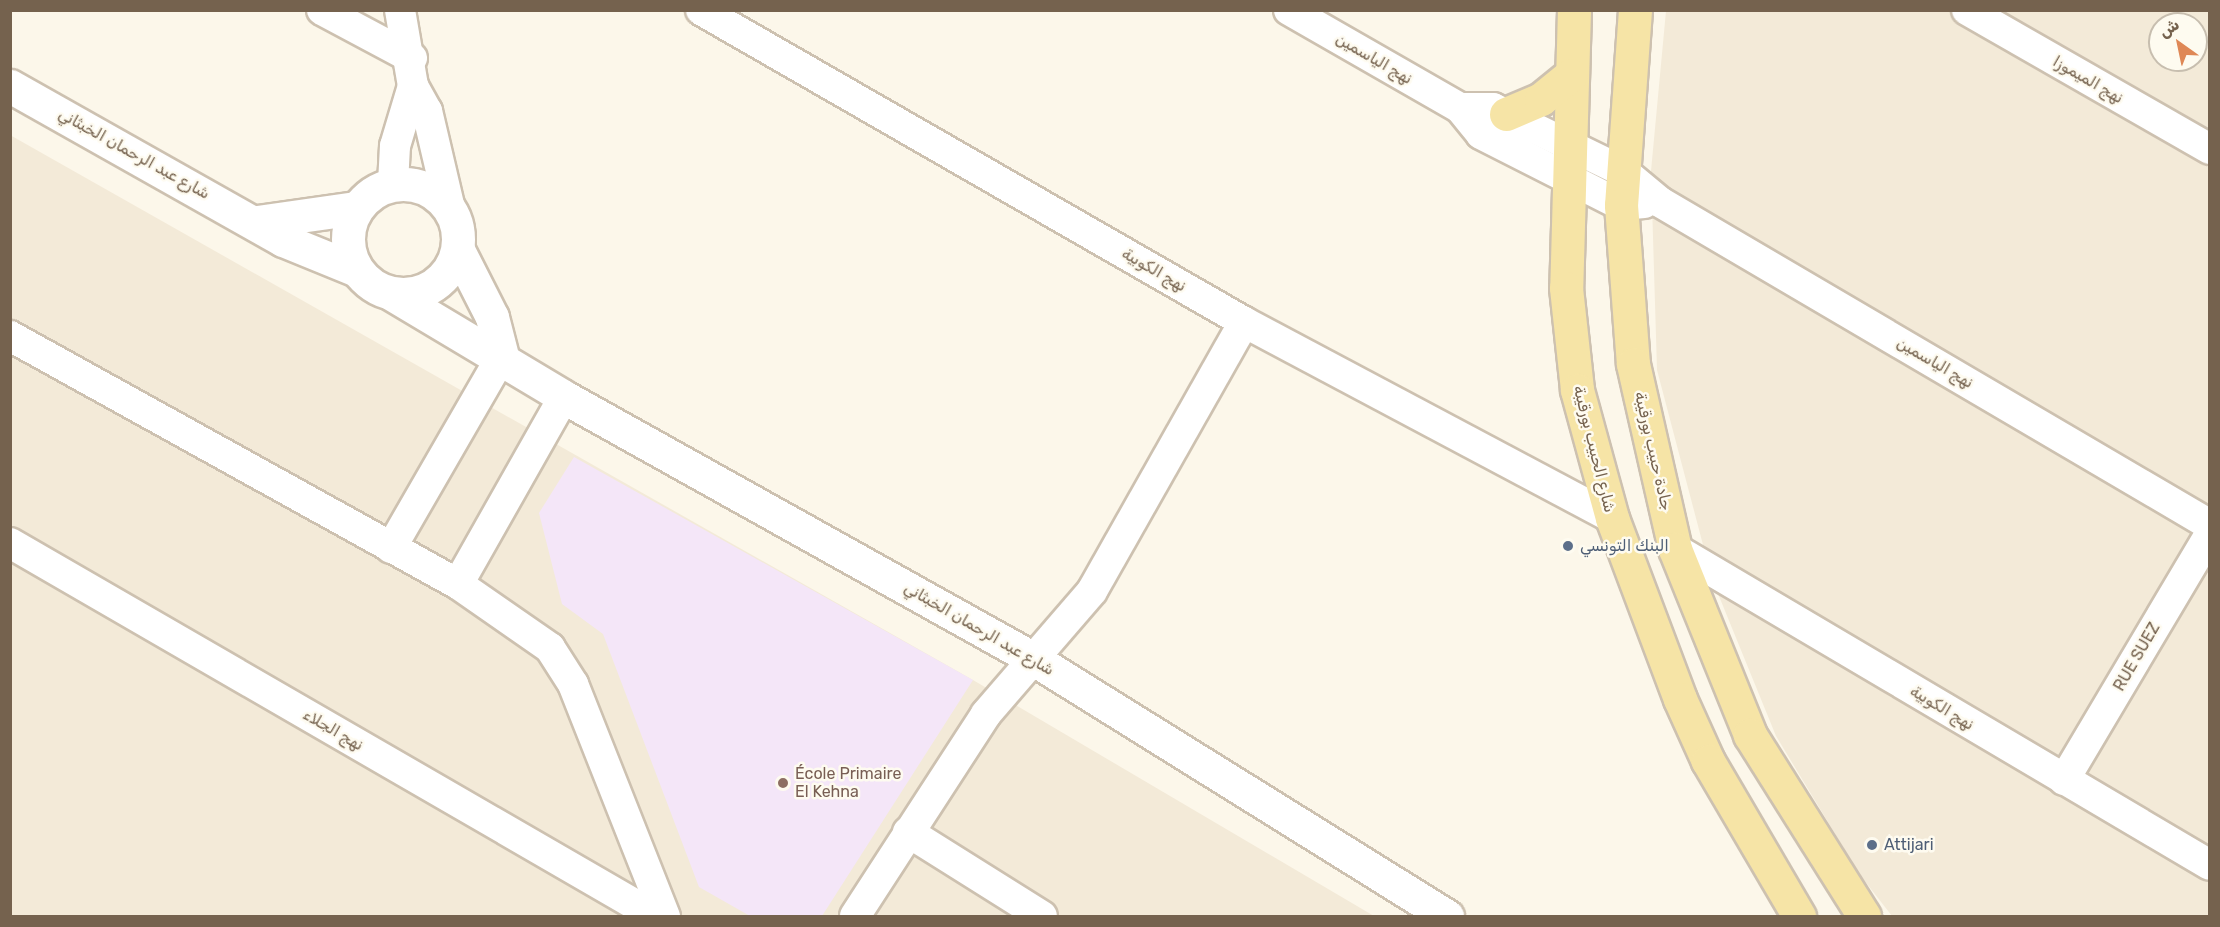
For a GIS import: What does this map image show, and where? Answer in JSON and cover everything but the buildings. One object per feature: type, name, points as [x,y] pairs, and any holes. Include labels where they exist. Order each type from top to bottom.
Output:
[{"type":"main road","name":"شارع الحبيب بورقيبة","points":[[1574,10],[1570,146],[1565,179],[1566,288],[1577,390],[1612,518],[1708,761],[1799,916]]},
{"type":"main road","name":"جادة حبيب بورقيبة","points":[[1635,10],[1621,206],[1633,364],[1675,549],[1750,735],[1864,916]]},
{"type":"main road","points":[[1506,114],[1541,99],[1571,75]]},
{"type":"main road","name":"شارع عبد الرحمان الخبثاني","points":[[10,86],[257,222],[283,240],[357,270]]},
{"type":"main road","points":[[257,222],[357,208],[393,184],[435,193],[450,208],[458,228],[458,250],[492,318],[502,356]]},
{"type":"main road","points":[[357,208],[348,228],[348,249],[357,270],[392,294],[414,294],[434,286],[458,250]]},
{"type":"main road","name":"شارع عبد الرحمان الخبثاني","points":[[392,294],[479,348],[502,356],[564,397],[1032,658],[1447,916]]},
{"type":"street","points":[[322,10],[412,72]]},
{"type":"street","points":[[400,10],[412,72],[430,122],[450,208]]},
{"type":"street","name":"نهج الكوبية","points":[[701,10],[1244,322],[1612,518]]},
{"type":"street","name":"نهج الياسمين","points":[[1289,10],[1460,108],[1481,135],[1621,206]]},
{"type":"street","name":"نهج الميموزا","points":[[1967,10],[2210,149]]},
{"type":"street","points":[[393,184],[395,146],[412,72]]},
{"type":"street","name":"نهج الياسمين","points":[[1460,108],[1493,108],[1624,172],[1660,202],[2210,525]]},
{"type":"street","points":[[1621,206],[1660,202]]},
{"type":"street","points":[[855,916],[986,714],[1092,591],[1244,322]]},
{"type":"street","points":[[10,336],[458,584],[560,661],[664,916]]},
{"type":"street","points":[[391,548],[502,356]]},
{"type":"street","points":[[458,584],[564,397]]},
{"type":"street","name":"RUE SUEZ","points":[[2064,780],[2210,534]]},
{"type":"street","name":"نهج الجلاء","points":[[10,543],[655,916]]},
{"type":"street","name":"نهج الكوبية","points":[[1675,549],[2210,865]]},
{"type":"street","points":[[908,832],[1042,916]]},
{"type":"shaded area","points":[[1666,11],[2209,11],[2209,916],[1892,916],[1860,875],[1776,736],[1712,579],[1657,370],[1651,171]]},
{"type":"shaded area","points":[[10,135],[973,680],[1374,916],[11,916]]},
{"type":"shaded area","name":"École Primaire El Kehna","points":[[574,457],[973,680],[822,916],[750,916],[699,887],[603,634],[562,604],[539,513]]},
{"type":"place","name":"البنك التونسي","points":[[1568,546]]},
{"type":"place","name":"École Primaire El Kehna","points":[[783,783]]},
{"type":"place","name":"Attijari","points":[[1872,845]]}]
